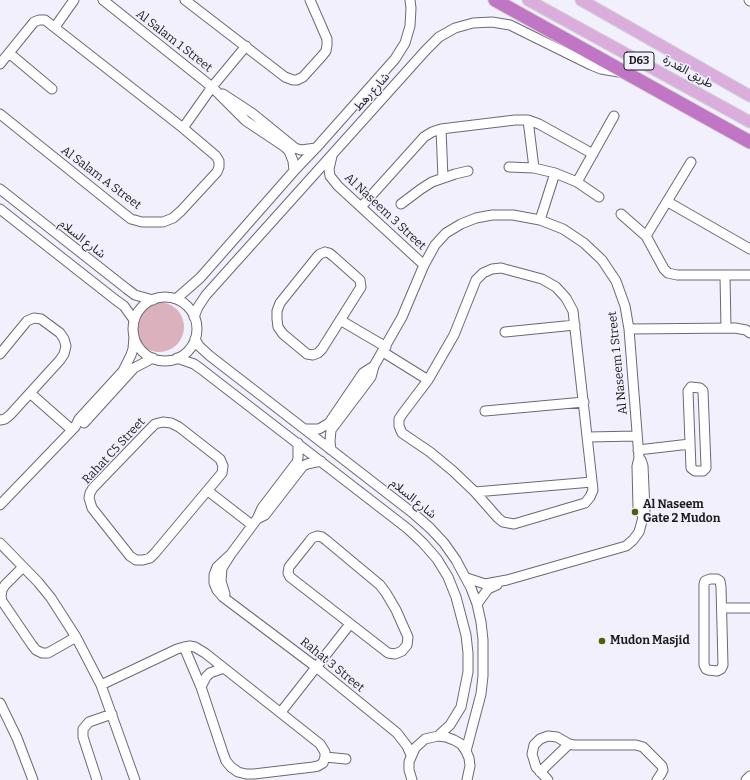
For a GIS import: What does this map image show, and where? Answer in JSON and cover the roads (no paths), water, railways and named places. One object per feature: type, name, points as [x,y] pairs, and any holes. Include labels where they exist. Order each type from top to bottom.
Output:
[{"type":"highway","points":[[495,0],[750,142]]},
{"type":"main road","name":"طريق القدرة","points":[[528,0],[750,122]]},
{"type":"main road","name":"طريق القدرة","points":[[581,0],[750,96]]},
{"type":"street","points":[[55,27],[74,0]]},
{"type":"street","name":"Al Salam 1 Street","points":[[102,0],[212,87],[252,113],[295,148],[302,150],[316,148]]},
{"type":"street","points":[[185,0],[289,79],[297,80],[303,77],[322,56],[328,45],[327,39],[310,0]]},
{"type":"street","name":"شارع رهط","points":[[176,300],[200,278],[294,171],[396,59],[405,44],[410,26],[410,0]]},
{"type":"street","name":"Al Salam A Street","points":[[0,64],[34,22],[45,20],[183,128],[216,156],[219,161],[219,167],[217,172],[173,218],[163,222],[142,222],[131,219],[0,114]]},
{"type":"street","name":"شارع رهط","points":[[194,317],[206,295],[439,37],[455,28],[473,23],[492,22],[510,25],[528,32],[591,65],[611,71],[626,73]]},
{"type":"street","points":[[183,128],[212,87],[246,46]]},
{"type":"street","points":[[9,53],[52,89]]},
{"type":"street","name":"Al Salam 1 Street","points":[[212,87],[246,121],[289,151],[293,161],[294,171]]},
{"type":"street","points":[[246,121],[252,113]]},
{"type":"street","points":[[577,182],[614,116]]},
{"type":"street","points":[[361,207],[424,137],[441,129],[528,120],[539,124],[593,154]]},
{"type":"street","points":[[528,120],[534,168]]},
{"type":"street","points":[[441,129],[443,178]]},
{"type":"street","name":"Al Naseem 3 Street","points":[[333,153],[329,169],[330,176],[338,186],[424,265]]},
{"type":"street","points":[[646,236],[691,162]]},
{"type":"street","points":[[509,167],[534,168],[555,173],[577,182],[599,197]]},
{"type":"street","points":[[401,204],[421,189],[443,178],[468,171]]},
{"type":"street","points":[[540,220],[555,173]]},
{"type":"street","name":"شارع السلام","points":[[0,189],[127,289],[139,296],[153,300]]},
{"type":"street","points":[[668,202],[750,249]]},
{"type":"street","points":[[0,209],[124,306],[134,320]]},
{"type":"street","points":[[621,214],[646,236],[664,269],[668,273],[677,275],[750,275]]},
{"type":"street","name":"Al Naseem 1 Street","points":[[331,450],[331,430],[360,384],[371,377],[374,366],[402,317],[424,265],[435,245],[446,233],[460,224],[476,218],[492,215],[513,216],[540,220],[563,229],[584,243],[602,260],[616,281],[625,306],[629,329],[639,454],[643,463],[641,483],[645,508],[642,515],[642,523],[639,532],[634,540],[626,546],[507,580],[485,584],[467,578]]},
{"type":"street","points":[[324,252],[333,256],[360,280],[361,283],[361,287],[340,320],[322,349],[313,355],[302,351],[283,334],[278,323],[277,311],[280,303],[317,257],[324,252]]},
{"type":"street","points":[[501,268],[542,280],[556,287],[566,298],[573,311],[575,325],[593,490],[585,503],[514,524],[503,522],[453,471],[430,452],[402,433],[399,426],[399,419],[428,380],[454,335],[476,280],[483,273],[492,269],[501,268]]},
{"type":"street","points":[[725,276],[726,328]]},
{"type":"street","points":[[101,400],[129,362],[133,349],[134,320],[144,304],[160,298],[176,300],[187,307],[194,317],[196,324],[195,339],[191,347],[177,358],[161,360],[153,358],[140,350],[134,336]]},
{"type":"street","points":[[0,354],[27,321],[34,318],[41,319],[60,333],[66,346],[64,354],[30,393],[5,419],[0,420]]},
{"type":"street","points":[[340,320],[428,380]]},
{"type":"street","points":[[505,332],[575,325]]},
{"type":"street","points":[[629,329],[735,328],[746,330],[750,333]]},
{"type":"street","name":"شارع السلام","points":[[195,339],[199,346],[210,356],[414,514],[444,543],[456,560],[467,578],[477,604],[483,640],[483,676],[477,711],[469,734],[466,751]]},
{"type":"street","points":[[0,505],[74,429],[79,419],[134,368],[153,358]]},
{"type":"street","points":[[177,358],[190,362],[202,369],[298,443],[408,529],[437,559],[448,577],[456,597],[466,635],[468,654],[468,672],[461,707],[450,725],[438,736]]},
{"type":"street","points":[[691,387],[700,388],[702,389],[703,393],[706,466],[704,471],[695,471],[691,468],[690,444],[688,391],[691,387]]},
{"type":"street","points":[[30,393],[74,429]]},
{"type":"street","name":"Al Naseem 1 Street","points":[[305,429],[319,428],[329,424],[349,401]]},
{"type":"street","points":[[485,411],[584,402]]},
{"type":"street","name":"Rahat C5 Street","points":[[163,422],[171,422],[179,427],[220,459],[223,466],[222,473],[208,490],[155,553],[150,558],[143,560],[136,560],[130,556],[92,508],[89,498],[93,488],[154,424],[163,422]]},
{"type":"street","points":[[588,438],[637,436]]},
{"type":"street","name":"Rahat 3 Street","points":[[288,481],[297,462],[298,443]]},
{"type":"street","points":[[639,454],[690,444]]},
{"type":"street","name":"Rahat 3 Street","points":[[321,461],[303,466],[288,481],[274,499],[262,508],[255,522],[231,554],[217,567],[214,574],[214,583],[222,596],[316,667],[397,733],[407,746],[411,755]]},
{"type":"street","points":[[475,492],[592,482]]},
{"type":"street","points":[[208,490],[255,522]]},
{"type":"street","points":[[317,536],[322,537],[380,586],[392,602],[402,623],[408,637],[407,645],[402,651],[395,654],[388,653],[350,624],[290,578],[288,573],[289,567],[312,538],[317,536]]},
{"type":"street","points":[[0,543],[51,598],[76,637],[101,685],[135,780]]},
{"type":"street","points":[[23,567],[5,585],[1,596],[2,601],[32,645],[36,650],[42,653],[48,653],[76,637]]},
{"type":"street","points":[[717,579],[721,584],[722,608],[722,667],[719,670],[710,671],[706,669],[704,664],[704,584],[708,580],[717,579]]},
{"type":"street","name":"Al Naseem 1 Street","points":[[477,604],[488,589],[507,580]]},
{"type":"street","points":[[722,608],[750,608]]},
{"type":"street","points":[[281,712],[350,624]]},
{"type":"street","points":[[101,685],[184,647],[190,646],[201,649],[320,744],[324,748],[325,757],[323,762],[318,766],[313,767],[254,774],[238,772],[231,767],[226,761],[201,686],[184,647]]},
{"type":"street","points":[[201,686],[210,673],[224,668]]},
{"type":"street","points":[[0,703],[17,738],[33,780]]},
{"type":"street","points":[[97,780],[83,738],[83,728],[89,722],[112,714]]},
{"type":"street","points":[[407,780],[411,755],[419,743],[425,739],[438,736],[454,740],[466,751],[470,766],[468,778]]},
{"type":"street","points":[[548,780],[540,772],[534,762],[532,754],[534,745],[540,739],[548,736],[557,737],[568,744],[636,745],[643,747],[662,766],[663,770],[657,780]]},
{"type":"street","points":[[540,772],[568,744]]},
{"type":"street","points":[[325,757],[346,759]]},
{"type":"street","points":[[409,770],[412,780]]},
{"type":"street","points":[[746,780],[750,776]]},
{"type":"place","name":"Al Naseem Gate 2 Mudon","points":[[635,512]]},
{"type":"place","name":"Mudon Masjid","points":[[602,641]]}]
